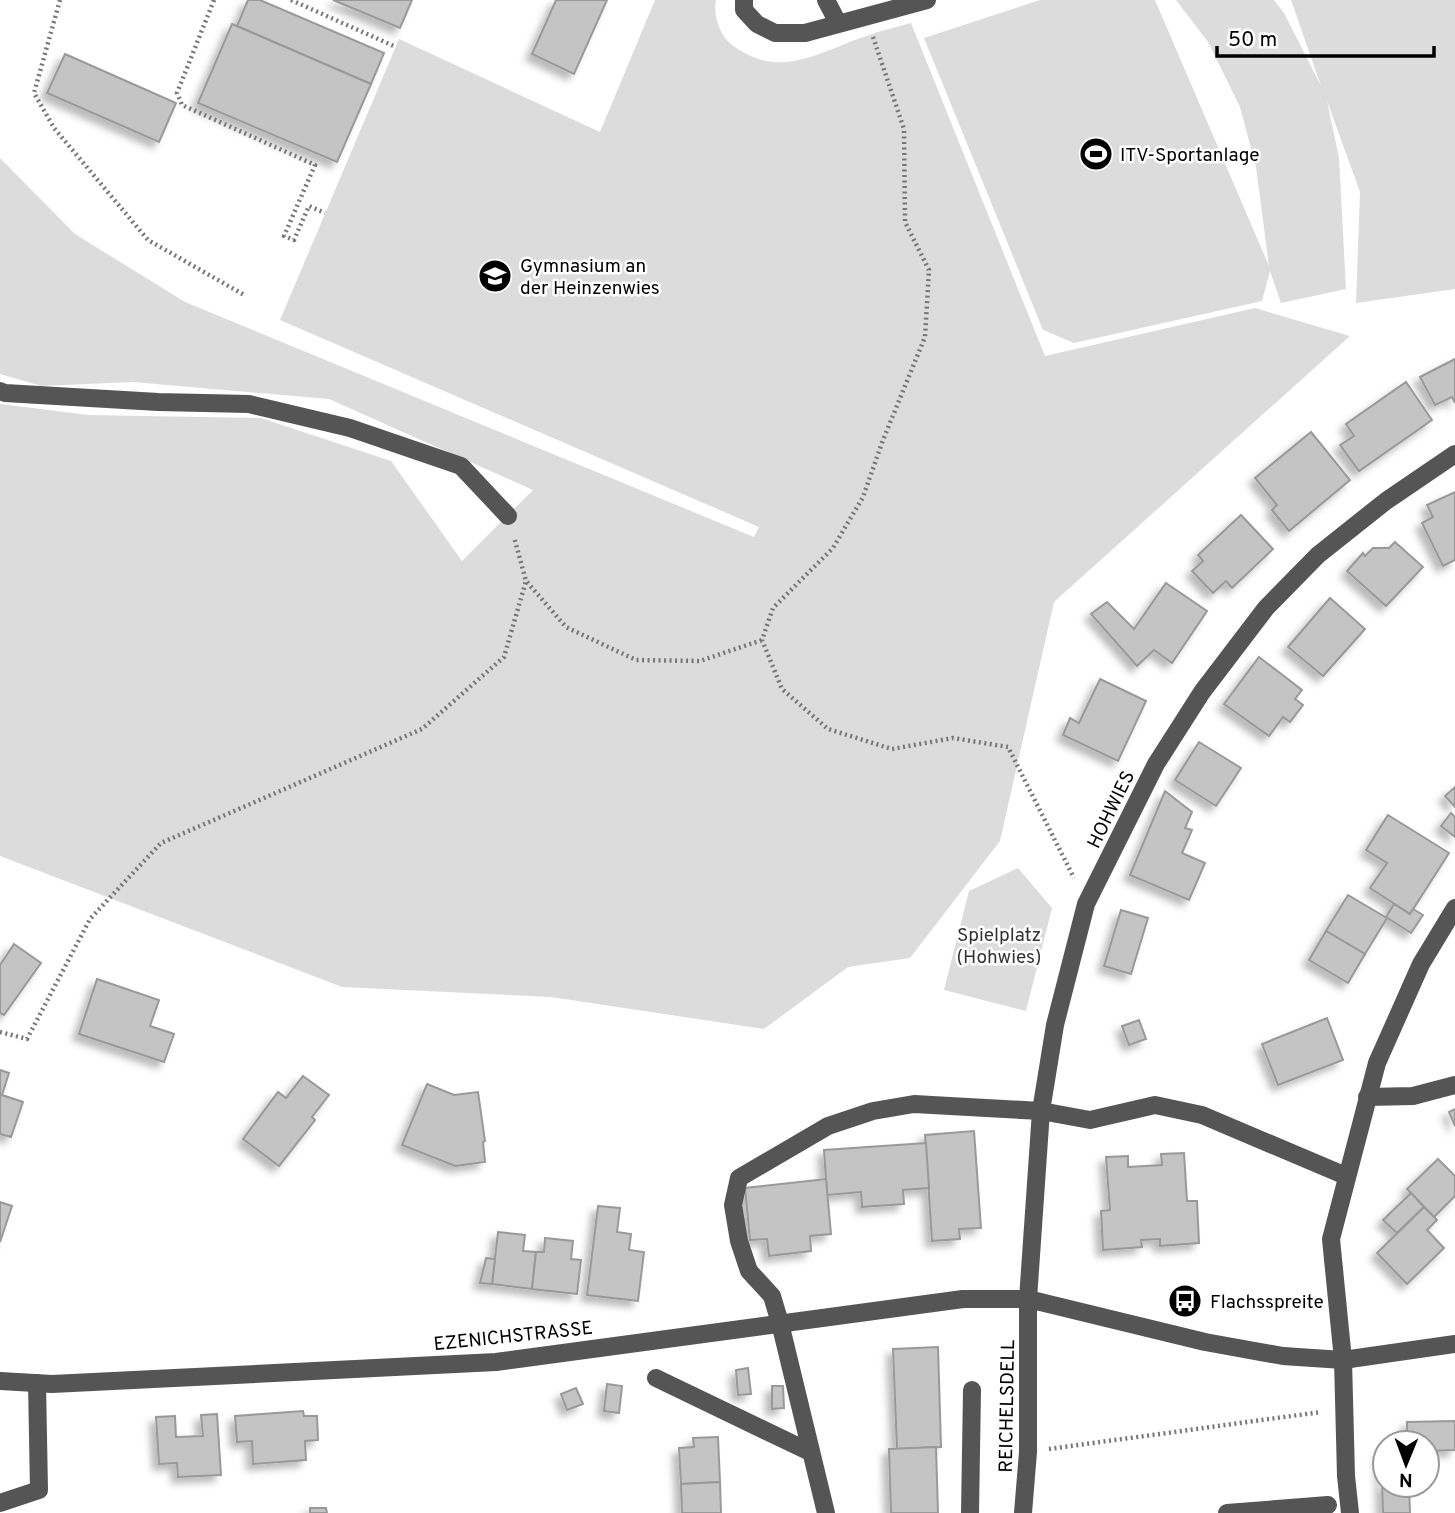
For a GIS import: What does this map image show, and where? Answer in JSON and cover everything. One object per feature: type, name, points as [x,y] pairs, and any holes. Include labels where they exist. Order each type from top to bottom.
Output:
[{"type":"street","points":[[744,0],[744,10],[757,24],[775,33],[805,33],[927,0]]},
{"type":"street","points":[[826,0],[838,23]]},
{"type":"street","points":[[0,391],[158,402],[249,404],[350,428],[460,467],[508,516]]},
{"type":"street","name":"HOHWIES","points":[[1028,1299],[1041,1111],[1055,1025],[1086,904],[1156,764],[1202,692],[1266,608],[1318,555],[1385,501],[1455,454]]},
{"type":"street","points":[[1350,1513],[1343,1411],[1343,1360],[1331,1238],[1377,1063],[1421,964],[1455,908]]},
{"type":"street","points":[[1367,1097],[1413,1096],[1455,1085]]},
{"type":"street","points":[[826,1513],[772,1296],[749,1272],[739,1241],[733,1205],[739,1178],[828,1126],[873,1111],[914,1104],[1041,1111],[1090,1120],[1155,1105],[1202,1115],[1346,1176]]},
{"type":"street","name":"EZENICHSTRASSE","points":[[0,1381],[52,1384],[496,1362],[963,1299],[1028,1299],[1205,1342],[1283,1356],[1343,1360],[1455,1344]]},
{"type":"street","name":"REICHELSDELL","points":[[1023,1513],[1028,1452],[1028,1299]]},
{"type":"street","points":[[656,1378],[810,1452]]},
{"type":"street","points":[[0,1503],[39,1490],[37,1383]]},
{"type":"street","points":[[970,1513],[972,1390]]},
{"type":"street","points":[[1227,1513],[1328,1505]]},
{"type":"path","points":[[60,0],[34,93],[54,128],[148,240],[246,296]]},
{"type":"path","points":[[215,0],[177,93],[182,106],[315,164],[284,236],[294,240],[309,206],[326,213]]},
{"type":"path","points":[[291,0],[396,47]]},
{"type":"path","points":[[867,18],[904,129],[905,222],[929,270],[925,337],[863,497],[834,548],[773,608],[762,640],[782,689],[828,729],[892,749],[953,738],[1008,747],[1061,848],[1086,904]]},
{"type":"path","points":[[508,516],[526,582],[566,627],[636,660],[700,661],[762,640]]},
{"type":"path","points":[[0,1032],[27,1039],[90,919],[161,843],[422,729],[504,657],[526,582]]},
{"type":"path","points":[[1028,1452],[1319,1412],[1343,1411]]},
{"type":"green space","points":[[655,0],[716,0],[718,24],[727,40],[749,55],[766,61],[800,60],[874,33],[911,23],[1045,356],[1255,308],[1350,336],[1054,602],[1000,841],[910,958],[848,967],[764,1029],[551,997],[342,987],[0,856],[0,404],[89,415],[261,418],[391,461],[462,561],[533,490],[329,399],[133,382],[41,386],[0,374],[0,158],[75,234],[185,302],[754,537],[759,527],[280,320],[399,39],[600,132]]},
{"type":"green space","points":[[1040,0],[1155,0],[1269,266],[1256,167],[1240,107],[1208,42],[1176,0],[1274,0],[1284,13],[1321,86],[1291,0],[1455,0],[1455,289],[1356,303],[1360,192],[1327,101],[1339,158],[1346,289],[1281,303],[1270,271],[1262,301],[1074,343],[1043,330],[924,38]]},
{"type":"green space","name":"Spielplatz (Hohwies)","points":[[1018,868],[1052,908],[1026,1011],[944,990],[969,891]]},
{"type":"building","points":[[248,0],[260,0],[384,53],[371,84],[237,26]]},
{"type":"building","points":[[333,0],[412,0],[400,28]]},
{"type":"building","points":[[556,0],[607,0],[574,74],[532,54]]},
{"type":"building","points":[[232,24],[371,84],[337,162],[198,103]]},
{"type":"building","points":[[65,54],[176,103],[159,142],[47,93]]},
{"type":"building","points":[[1455,359],[1455,403],[1452,397],[1435,405],[1420,377]]},
{"type":"building","points":[[1406,382],[1432,420],[1359,471],[1340,445],[1354,436],[1346,424]]},
{"type":"building","points":[[1311,432],[1350,480],[1289,531],[1272,510],[1277,505],[1255,478]]},
{"type":"building","points":[[1455,492],[1455,560],[1443,566],[1422,523],[1433,517],[1427,505]]},
{"type":"building","points":[[1241,515],[1273,549],[1232,588],[1226,581],[1213,593],[1192,571],[1203,561],[1198,555]]},
{"type":"building","points":[[1395,542],[1423,567],[1386,606],[1347,571],[1363,553],[1365,556],[1373,548],[1389,548]]},
{"type":"building","points":[[1166,583],[1207,611],[1172,663],[1154,650],[1137,666],[1091,614],[1107,602],[1134,629]]},
{"type":"building","points":[[1330,598],[1365,629],[1323,676],[1288,647]]},
{"type":"building","points":[[1259,657],[1302,690],[1295,699],[1303,705],[1290,722],[1283,717],[1269,736],[1224,704]]},
{"type":"building","points":[[1100,679],[1146,701],[1118,761],[1063,735],[1070,718],[1079,723]]},
{"type":"building","points":[[1199,742],[1241,768],[1216,806],[1175,780]]},
{"type":"building","points":[[1455,787],[1455,807],[1445,796]]},
{"type":"building","points":[[1165,791],[1192,812],[1185,828],[1192,830],[1182,853],[1205,863],[1189,900],[1130,875]]},
{"type":"building","points":[[1451,813],[1455,817],[1455,837],[1441,826]]},
{"type":"building","points":[[1388,815],[1449,853],[1410,914],[1370,888],[1387,863],[1366,850]]},
{"type":"building","points":[[1348,895],[1387,918],[1365,954],[1326,931]]},
{"type":"building","points":[[1394,904],[1410,914],[1413,909],[1423,915],[1411,933],[1386,917]]},
{"type":"building","points":[[1121,910],[1148,918],[1131,974],[1104,966]]},
{"type":"building","points":[[1326,931],[1365,954],[1348,983],[1309,960]]},
{"type":"building","points":[[14,944],[41,963],[4,1015],[0,1013],[0,965]]},
{"type":"building","points":[[97,979],[159,1000],[150,1026],[174,1034],[164,1062],[79,1034]]},
{"type":"building","points":[[1327,1018],[1343,1060],[1278,1085],[1262,1044]]},
{"type":"building","points":[[1139,1020],[1146,1039],[1129,1045],[1122,1026]]},
{"type":"building","points":[[0,1070],[9,1073],[2,1095],[23,1102],[11,1137],[0,1134]]},
{"type":"building","points":[[303,1076],[329,1095],[312,1117],[315,1120],[279,1166],[243,1139],[278,1092],[286,1098]]},
{"type":"building","points":[[427,1084],[454,1095],[478,1092],[485,1162],[455,1166],[402,1145]]},
{"type":"building","points":[[1455,1109],[1455,1126],[1449,1112]]},
{"type":"building","points":[[974,1131],[981,1228],[959,1229],[960,1239],[932,1241],[925,1135]]},
{"type":"building","points":[[926,1143],[929,1188],[903,1190],[904,1204],[862,1207],[861,1192],[827,1195],[824,1150]]},
{"type":"building","points":[[1184,1153],[1187,1201],[1197,1201],[1199,1243],[1160,1246],[1160,1239],[1141,1240],[1142,1247],[1103,1250],[1101,1211],[1110,1210],[1106,1157],[1128,1156],[1128,1167],[1162,1165],[1161,1154]]},
{"type":"building","points":[[1438,1159],[1455,1176],[1455,1196],[1434,1217],[1407,1189]]},
{"type":"building","points":[[826,1179],[831,1234],[810,1236],[811,1251],[769,1256],[767,1239],[750,1240],[745,1188]]},
{"type":"building","points":[[1411,1193],[1424,1207],[1397,1233],[1383,1220]]},
{"type":"building","points":[[0,1202],[12,1206],[0,1242]]},
{"type":"building","points":[[598,1206],[620,1208],[617,1232],[631,1234],[629,1250],[644,1252],[638,1301],[587,1295]]},
{"type":"building","points":[[1424,1207],[1437,1220],[1427,1230],[1444,1248],[1407,1284],[1377,1253]]},
{"type":"building","points":[[498,1232],[525,1235],[523,1251],[536,1252],[532,1289],[492,1284]]},
{"type":"building","points":[[545,1238],[573,1241],[571,1259],[581,1260],[577,1294],[532,1289],[536,1252],[544,1252]]},
{"type":"building","points":[[486,1258],[495,1259],[492,1284],[480,1283]]},
{"type":"building","points":[[938,1347],[941,1447],[897,1449],[893,1349]]},
{"type":"building","points":[[748,1368],[751,1394],[738,1395],[736,1370]]},
{"type":"building","points":[[607,1384],[622,1386],[619,1413],[604,1411]]},
{"type":"building","points":[[772,1386],[783,1386],[784,1408],[772,1409]]},
{"type":"building","points":[[576,1388],[583,1404],[567,1410],[561,1394]]},
{"type":"building","points":[[303,1411],[304,1416],[317,1416],[318,1440],[305,1441],[306,1460],[253,1464],[252,1441],[237,1442],[235,1416]]},
{"type":"building","points":[[217,1414],[221,1475],[178,1477],[177,1463],[159,1464],[156,1417],[175,1416],[176,1437],[203,1436],[201,1415]]},
{"type":"building","points":[[1455,1421],[1455,1450],[1441,1450],[1441,1429],[1407,1429],[1407,1422]]},
{"type":"building","points":[[718,1437],[720,1482],[681,1484],[679,1448],[694,1447],[693,1438]]},
{"type":"building","points":[[936,1447],[938,1513],[891,1513],[889,1449]]},
{"type":"building","points":[[720,1482],[721,1513],[682,1513],[681,1484]]},
{"type":"building","points":[[1383,1499],[1410,1499],[1410,1513],[1383,1513]]},
{"type":"building","points":[[310,1508],[326,1508],[327,1513],[310,1513]]},
{"type":"place","name":"ITV-Sportanlage","points":[[1096,154]]},
{"type":"place","name":"Gymnasium an der Heinzenwies","points":[[495,276]]},
{"type":"place","name":"Flachsspreite","points":[[1185,1301]]}]
